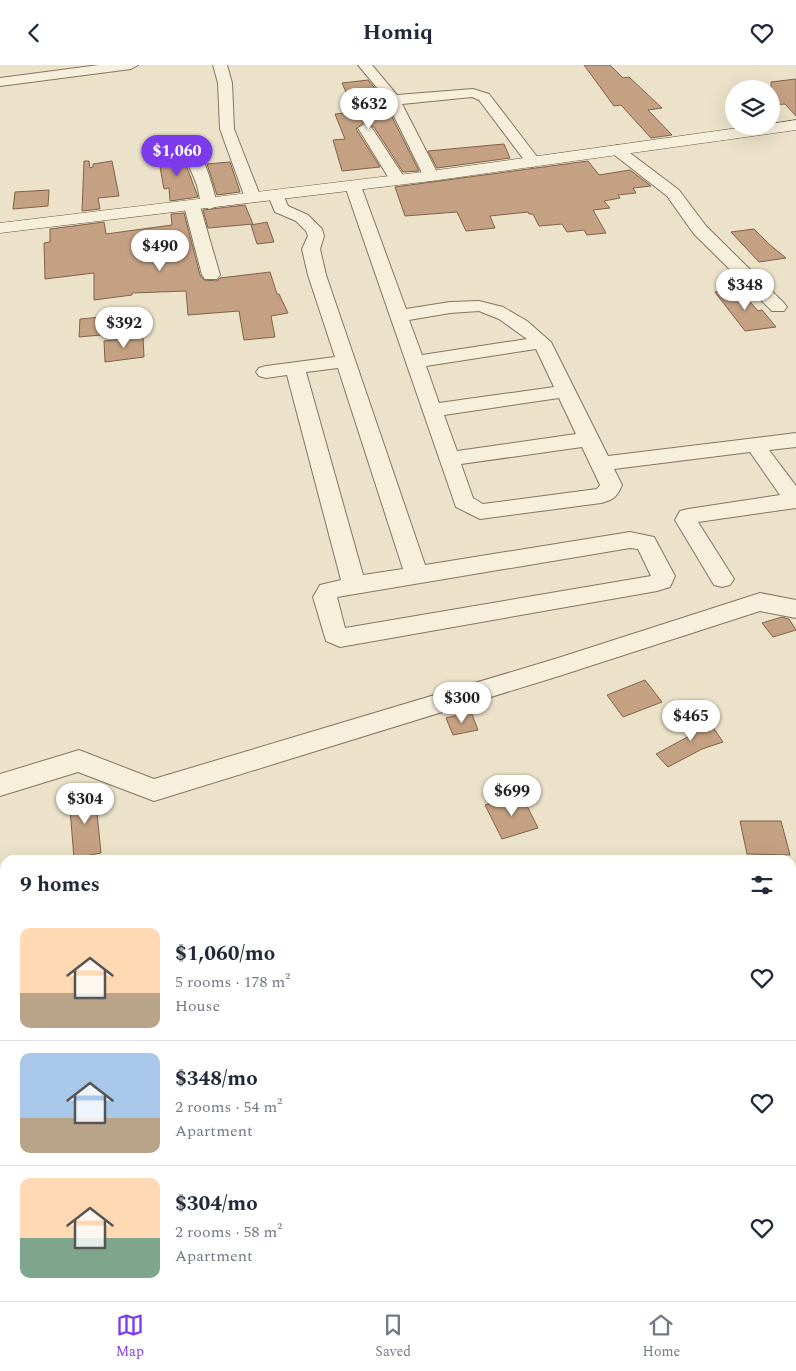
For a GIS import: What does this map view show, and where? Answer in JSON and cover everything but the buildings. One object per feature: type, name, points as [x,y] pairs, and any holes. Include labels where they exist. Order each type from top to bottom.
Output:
[{"type":"street","points":[[0,82],[131,65]]},
{"type":"street","points":[[220,65],[225,83],[226,129],[253,198]]},
{"type":"street","points":[[365,65],[393,100],[432,176]]},
{"type":"street","points":[[393,100],[473,93],[484,97],[533,162]]},
{"type":"street","points":[[0,228],[432,176],[796,125]]},
{"type":"street","points":[[365,128],[398,180]]},
{"type":"street","points":[[188,144],[205,185],[209,204]]},
{"type":"street","points":[[617,150],[673,193],[700,231],[778,307]]},
{"type":"street","points":[[353,186],[464,502],[480,512],[602,496],[608,493],[612,485],[542,342],[523,325],[494,310],[478,306],[399,316]]},
{"type":"street","points":[[276,195],[281,209],[302,218],[314,229],[316,236],[311,249],[317,275],[417,575]]},
{"type":"street","points":[[192,206],[211,275]]},
{"type":"street","points":[[415,362],[542,342]]},
{"type":"street","points":[[266,373],[346,361]]},
{"type":"street","points":[[295,368],[354,585]]},
{"type":"street","points":[[433,410],[566,391]]},
{"type":"street","points":[[449,459],[589,439]]},
{"type":"street","points":[[601,464],[796,440]]},
{"type":"street","points":[[722,579],[686,521],[688,515],[796,500],[755,445]]},
{"type":"street","points":[[639,540],[646,543],[663,576],[662,581],[657,583],[340,639],[335,635],[325,597],[328,591],[417,575],[639,540]]},
{"type":"street","points":[[0,785],[79,761],[154,791],[559,667],[760,602],[796,609]]}]
